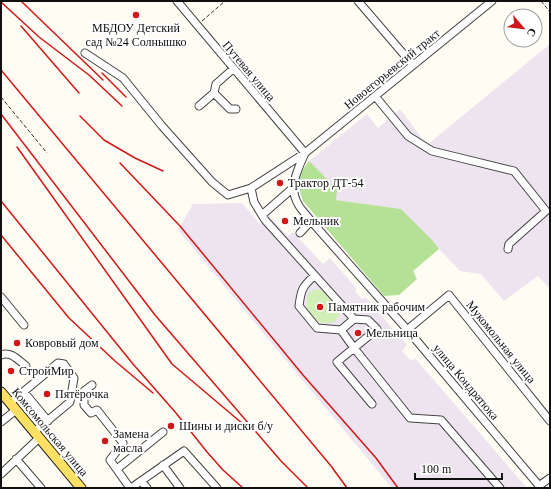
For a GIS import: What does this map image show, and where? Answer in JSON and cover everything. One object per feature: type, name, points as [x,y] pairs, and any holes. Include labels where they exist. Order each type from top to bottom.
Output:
[{"type":"main road","name":"Комсомольская улица","points":[[1,392],[82,488]]},
{"type":"street","name":"Путевая улица","points":[[177,1],[305,153]]},
{"type":"street","points":[[358,1],[413,65]]},
{"type":"street","name":"Новоегорьевский тракт","points":[[85,53],[123,78],[162,126],[212,182],[228,194],[251,188],[305,153],[492,1]]},
{"type":"street","points":[[199,106],[214,93],[216,84],[232,68]]},
{"type":"street","points":[[214,93],[230,109],[236,110]]},
{"type":"street","points":[[375,96],[408,136],[432,151],[514,171],[546,211],[508,244],[508,249]]},
{"type":"street","name":"Новоегорьевский тракт","points":[[298,203],[295,195],[294,177],[305,153]]},
{"type":"street","points":[[262,215],[294,187]]},
{"type":"street","points":[[251,188],[254,202],[262,215],[314,276],[354,319]]},
{"type":"street","name":"улица Кондратюка","points":[[298,203],[311,221],[407,330],[540,487]]},
{"type":"street","points":[[300,232],[311,221]]},
{"type":"street","points":[[314,276],[304,285],[300,296],[299,306],[317,328],[340,330],[354,319],[368,320],[377,329],[337,362],[372,404]]},
{"type":"street","name":"Мукомольная улица","points":[[407,330],[449,295],[550,421]]},
{"type":"street","points":[[1,297],[24,326]]},
{"type":"street","points":[[340,330],[410,418],[441,420],[500,488]]},
{"type":"street","points":[[1,355],[9,354],[26,366]]},
{"type":"street","points":[[1,422],[24,392],[58,363],[64,364],[74,378],[70,402],[48,421],[16,459],[1,474]]},
{"type":"street","points":[[92,385],[84,391],[84,405],[91,413],[97,410],[123,443],[110,460],[131,488],[184,451],[217,488]]},
{"type":"street","points":[[24,392],[48,421]]},
{"type":"street","points":[[117,469],[163,432]]},
{"type":"street","points":[[16,459],[41,488]]},
{"type":"street","points":[[163,466],[180,488]]},
{"type":"street","points":[[540,487],[550,478]]},
{"type":"street","points":[[141,481],[147,488]]},
{"type":"path","points":[[197,26],[224,1]]},
{"type":"path","points":[[541,1],[550,12]]},
{"type":"path","points":[[1,97],[47,153]]},
{"type":"shaded area","points":[[550,44],[550,289],[538,276],[504,301],[481,274],[460,271],[401,209],[336,200],[309,161],[367,114],[378,128],[400,109],[427,145]]},
{"type":"shaded area","points":[[242,203],[260,224],[269,216],[288,236],[293,232],[323,264],[330,258],[357,289],[355,291],[362,299],[365,297],[407,345],[402,351],[411,361],[415,358],[527,488],[392,488],[178,230],[193,204]]},
{"type":"green space","points":[[309,161],[337,189],[336,200],[401,209],[439,249],[413,271],[417,279],[399,295],[384,296],[303,201],[299,180],[302,171]]},
{"type":"green space","points":[[318,289],[328,296],[338,310],[340,314],[335,322],[328,323],[315,320],[308,312],[307,300],[309,292]]},
{"type":"railway","points":[[21,1],[103,80]]},
{"type":"railway","points":[[1,2],[39,37],[89,75],[122,106]]},
{"type":"railway","points":[[21,26],[79,93]]},
{"type":"railway","points":[[1,70],[331,466],[347,488]]},
{"type":"railway","points":[[102,73],[126,97]]},
{"type":"railway","points":[[1,114],[155,315],[281,461],[308,488]]},
{"type":"railway","points":[[80,116],[104,140],[135,158],[163,171]]},
{"type":"railway","points":[[17,147],[172,364],[243,424]]},
{"type":"railway","points":[[120,163],[180,226],[303,375],[376,458],[398,488]]},
{"type":"railway","points":[[1,201],[133,364],[176,413],[207,452],[223,470],[243,488]]},
{"type":"railway","points":[[1,235],[69,318],[115,361],[153,393]]},
{"type":"place","name":"МБДОУ Детский сад №24 Солнышко","points":[[136,15]]},
{"type":"place","name":"Трактор ДТ-54","points":[[280,183]]},
{"type":"place","name":"Мельник","points":[[285,221]]},
{"type":"place","name":"Памятник рабочим","points":[[320,307]]},
{"type":"place","name":"Мельница","points":[[358,333]]},
{"type":"place","name":"Ковровый дом","points":[[17,343]]},
{"type":"place","name":"СтройМир","points":[[11,371]]},
{"type":"place","name":"Пятёрочка","points":[[47,394]]},
{"type":"place","name":"Шины и диски б/у","points":[[171,426]]},
{"type":"place","name":"Замена масла","points":[[105,441]]}]
